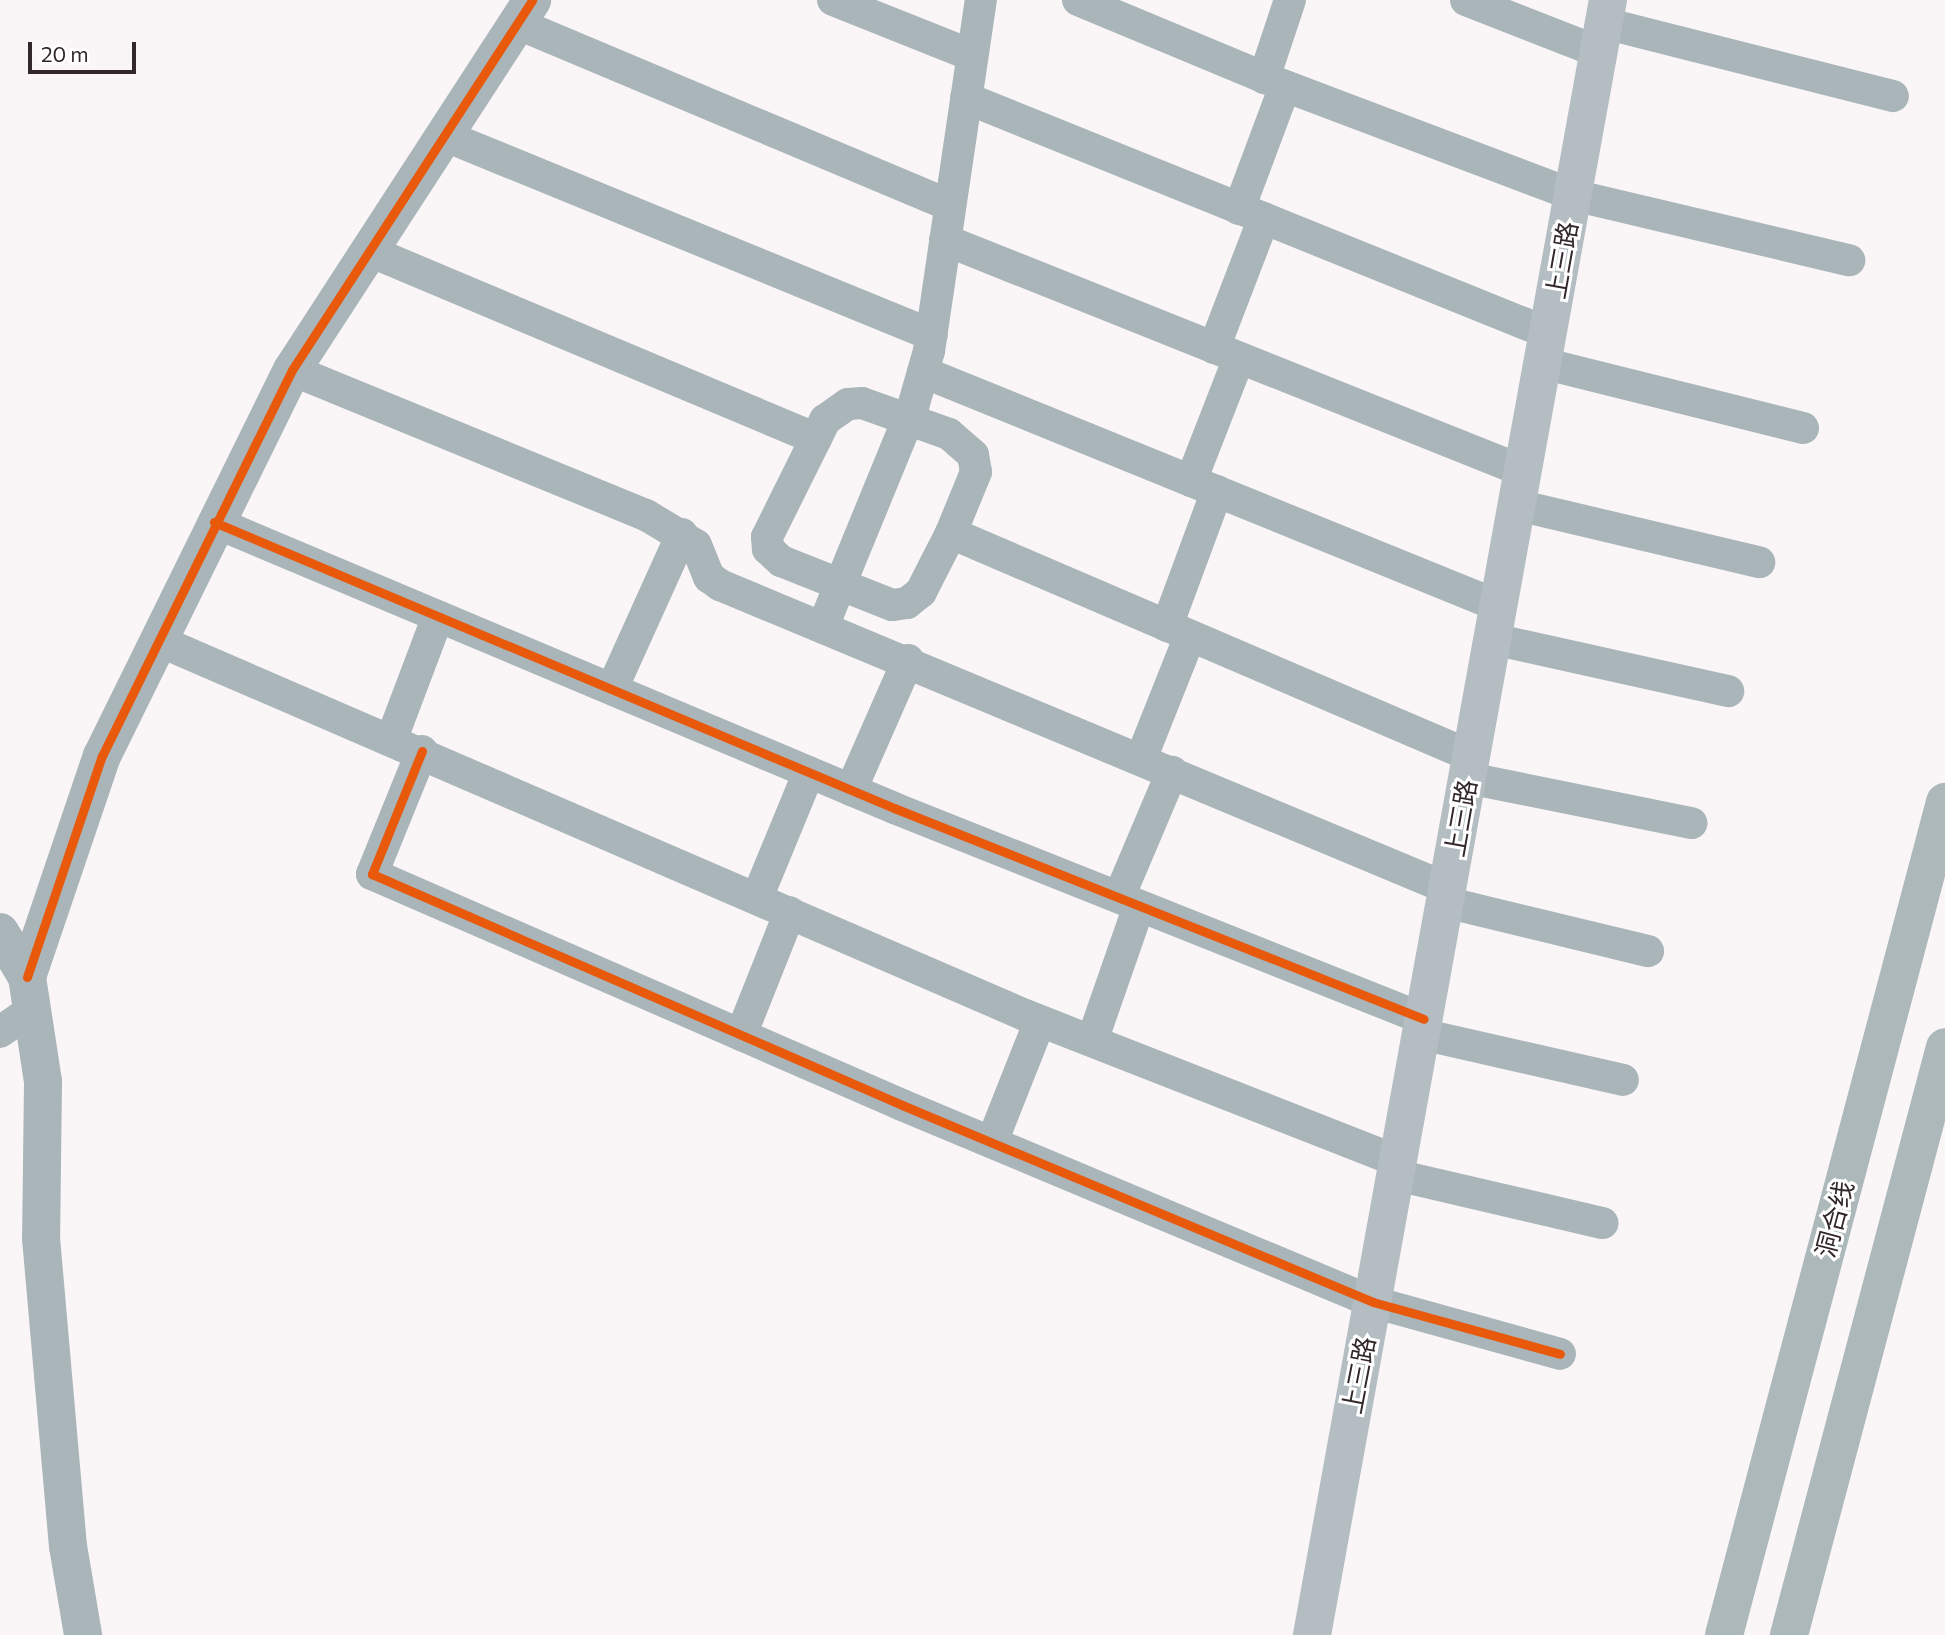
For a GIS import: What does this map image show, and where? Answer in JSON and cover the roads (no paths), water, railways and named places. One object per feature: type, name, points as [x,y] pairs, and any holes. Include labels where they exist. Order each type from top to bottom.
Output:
[{"type":"highway","name":"洞合线","points":[[1724,1635],[1945,802]]},
{"type":"highway","points":[[1789,1635],[1945,1048]]},
{"type":"main road","name":"上三路","points":[[1312,1635],[1603,25]]},
{"type":"street","points":[[833,0],[971,55]]},
{"type":"street","points":[[824,624],[908,420],[923,372],[932,335],[981,0]]},
{"type":"street","points":[[1078,0],[1275,82],[1573,195],[1849,260]]},
{"type":"street","points":[[1141,759],[1179,631],[1290,0]]},
{"type":"street","points":[[1466,0],[1603,25],[1893,96]]},
{"type":"street","points":[[0,1032],[30,993],[102,756],[214,522],[292,369],[524,12],[950,205]]},
{"type":"street","points":[[966,98],[1252,214],[1545,348],[1803,428]]},
{"type":"street","points":[[443,135],[932,335]]},
{"type":"street","points":[[945,240],[1227,353],[1520,488],[1759,562]]},
{"type":"street","points":[[367,250],[816,439]]},
{"type":"street","points":[[292,369],[682,534],[703,556],[709,577],[1172,772],[1446,895],[1648,951]]},
{"type":"street","points":[[923,372],[1204,486],[1496,622],[1728,691]]},
{"type":"street","points":[[862,403],[908,420],[949,434],[973,455],[976,471],[951,533],[922,592],[907,603],[892,605],[781,561],[768,549],[767,537],[825,420],[848,404],[862,403]]},
{"type":"street","points":[[214,522],[850,790],[1129,901],[1422,1026],[1623,1080]]},
{"type":"street","points":[[951,533],[1179,631],[1469,767],[1692,823]]},
{"type":"street","points":[[612,689],[682,534]]},
{"type":"street","points":[[392,738],[438,616]]},
{"type":"street","points":[[157,640],[392,738],[1040,1021],[1397,1168],[1602,1223]]},
{"type":"street","points":[[850,790],[908,660]]},
{"type":"street","points":[[422,751],[372,874],[741,1035],[1373,1302],[1560,1354]]},
{"type":"street","points":[[757,898],[809,772]]},
{"type":"street","points":[[1092,1041],[1129,901],[1172,772]]},
{"type":"street","points":[[741,1035],[790,912]]},
{"type":"street","points":[[0,932],[30,993],[43,1082],[41,1238],[68,1546],[83,1635]]},
{"type":"street","points":[[992,1142],[1040,1021]]}]
